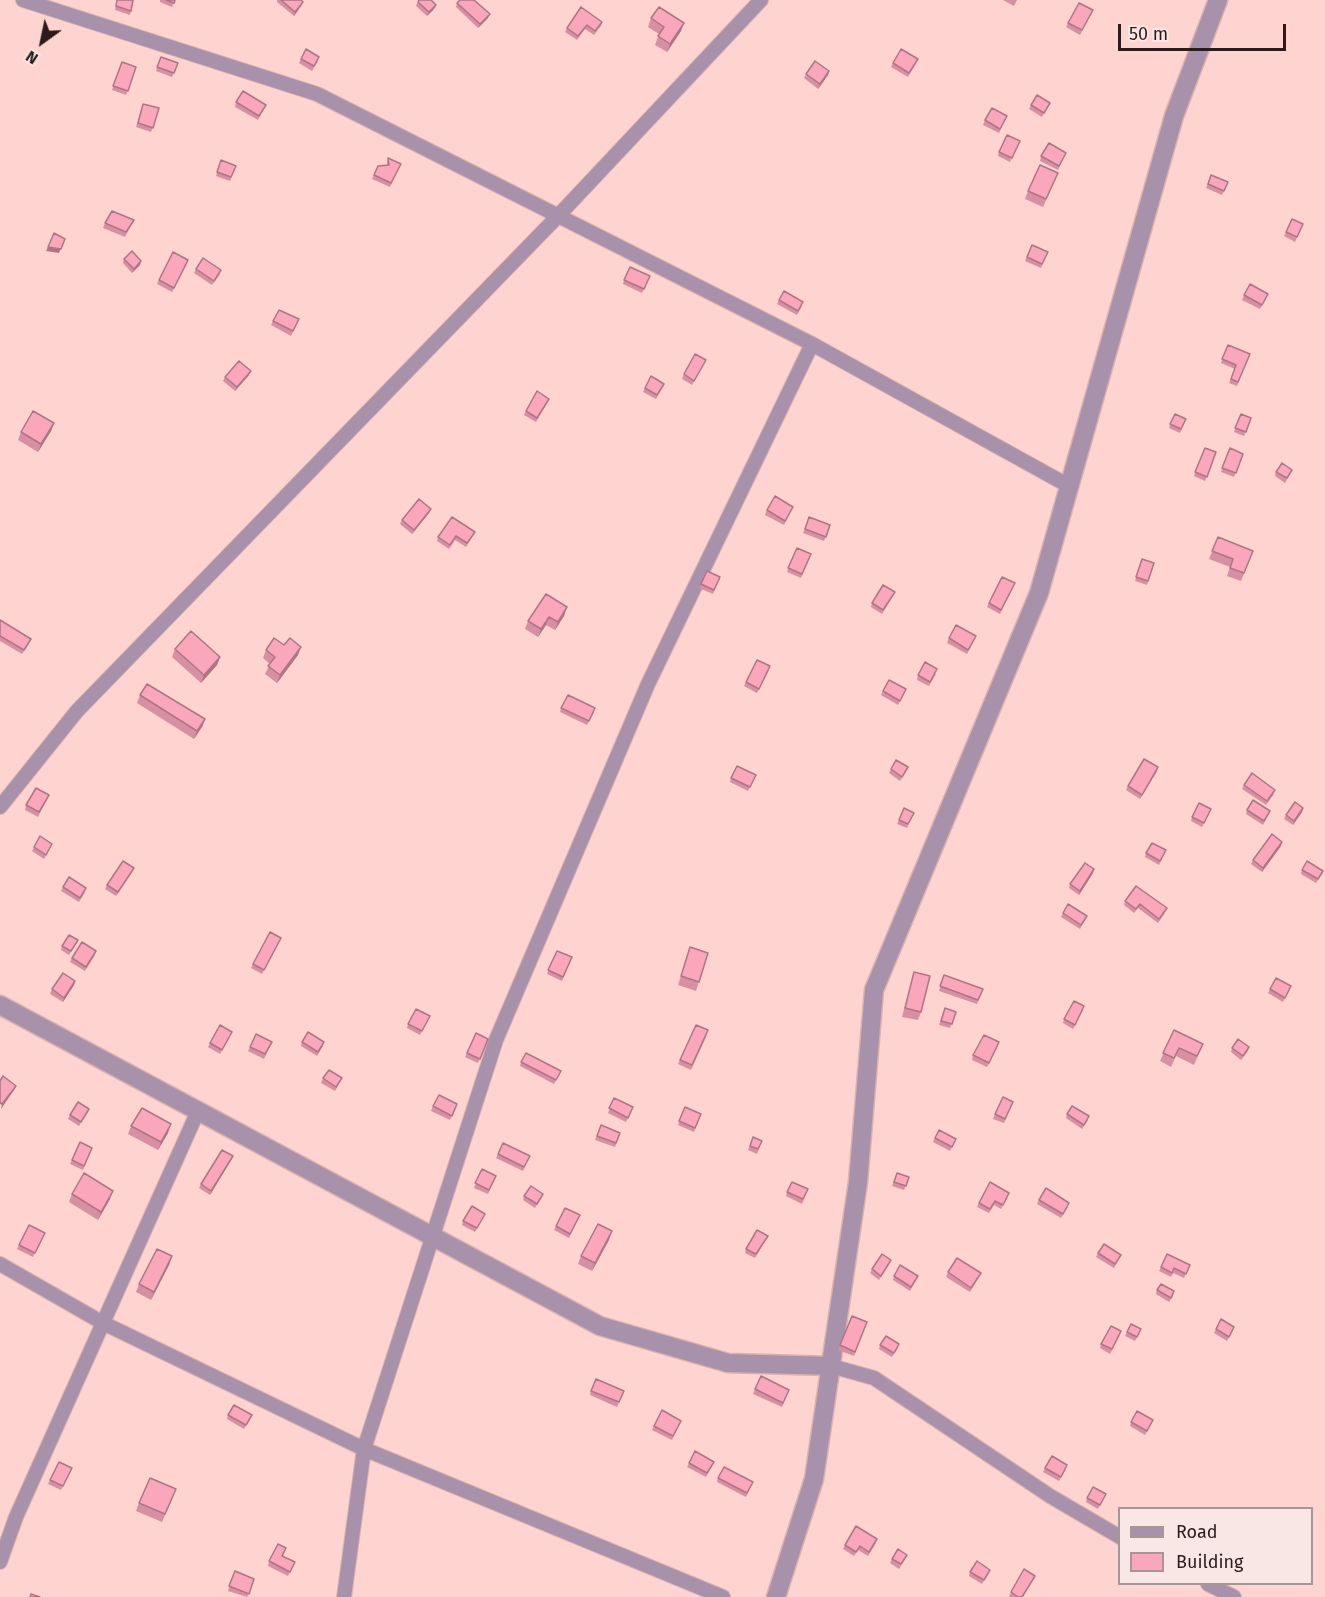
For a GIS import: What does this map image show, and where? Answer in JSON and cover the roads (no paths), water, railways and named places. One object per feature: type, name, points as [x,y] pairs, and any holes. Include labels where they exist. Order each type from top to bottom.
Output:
[{"type":"street","points":[[776,1597],[814,1479],[858,1182],[874,990],[1039,593],[1174,116],[1218,0]]},
{"type":"street","points":[[0,1005],[600,1326],[728,1363],[831,1366]]},
{"type":"lane","points":[[23,0],[317,94],[812,344],[1069,486]]},
{"type":"lane","points":[[0,807],[77,711],[558,216],[761,0]]},
{"type":"lane","points":[[344,1597],[364,1449],[431,1236],[500,1029],[648,684],[812,344]]},
{"type":"lane","points":[[0,1562],[16,1517],[198,1111]]},
{"type":"lane","points":[[0,1264],[102,1323],[364,1449],[723,1597]]},
{"type":"lane","points":[[831,1366],[874,1378],[1050,1496],[1118,1536]]},
{"type":"lane","points":[[1210,1585],[1234,1597]]}]
